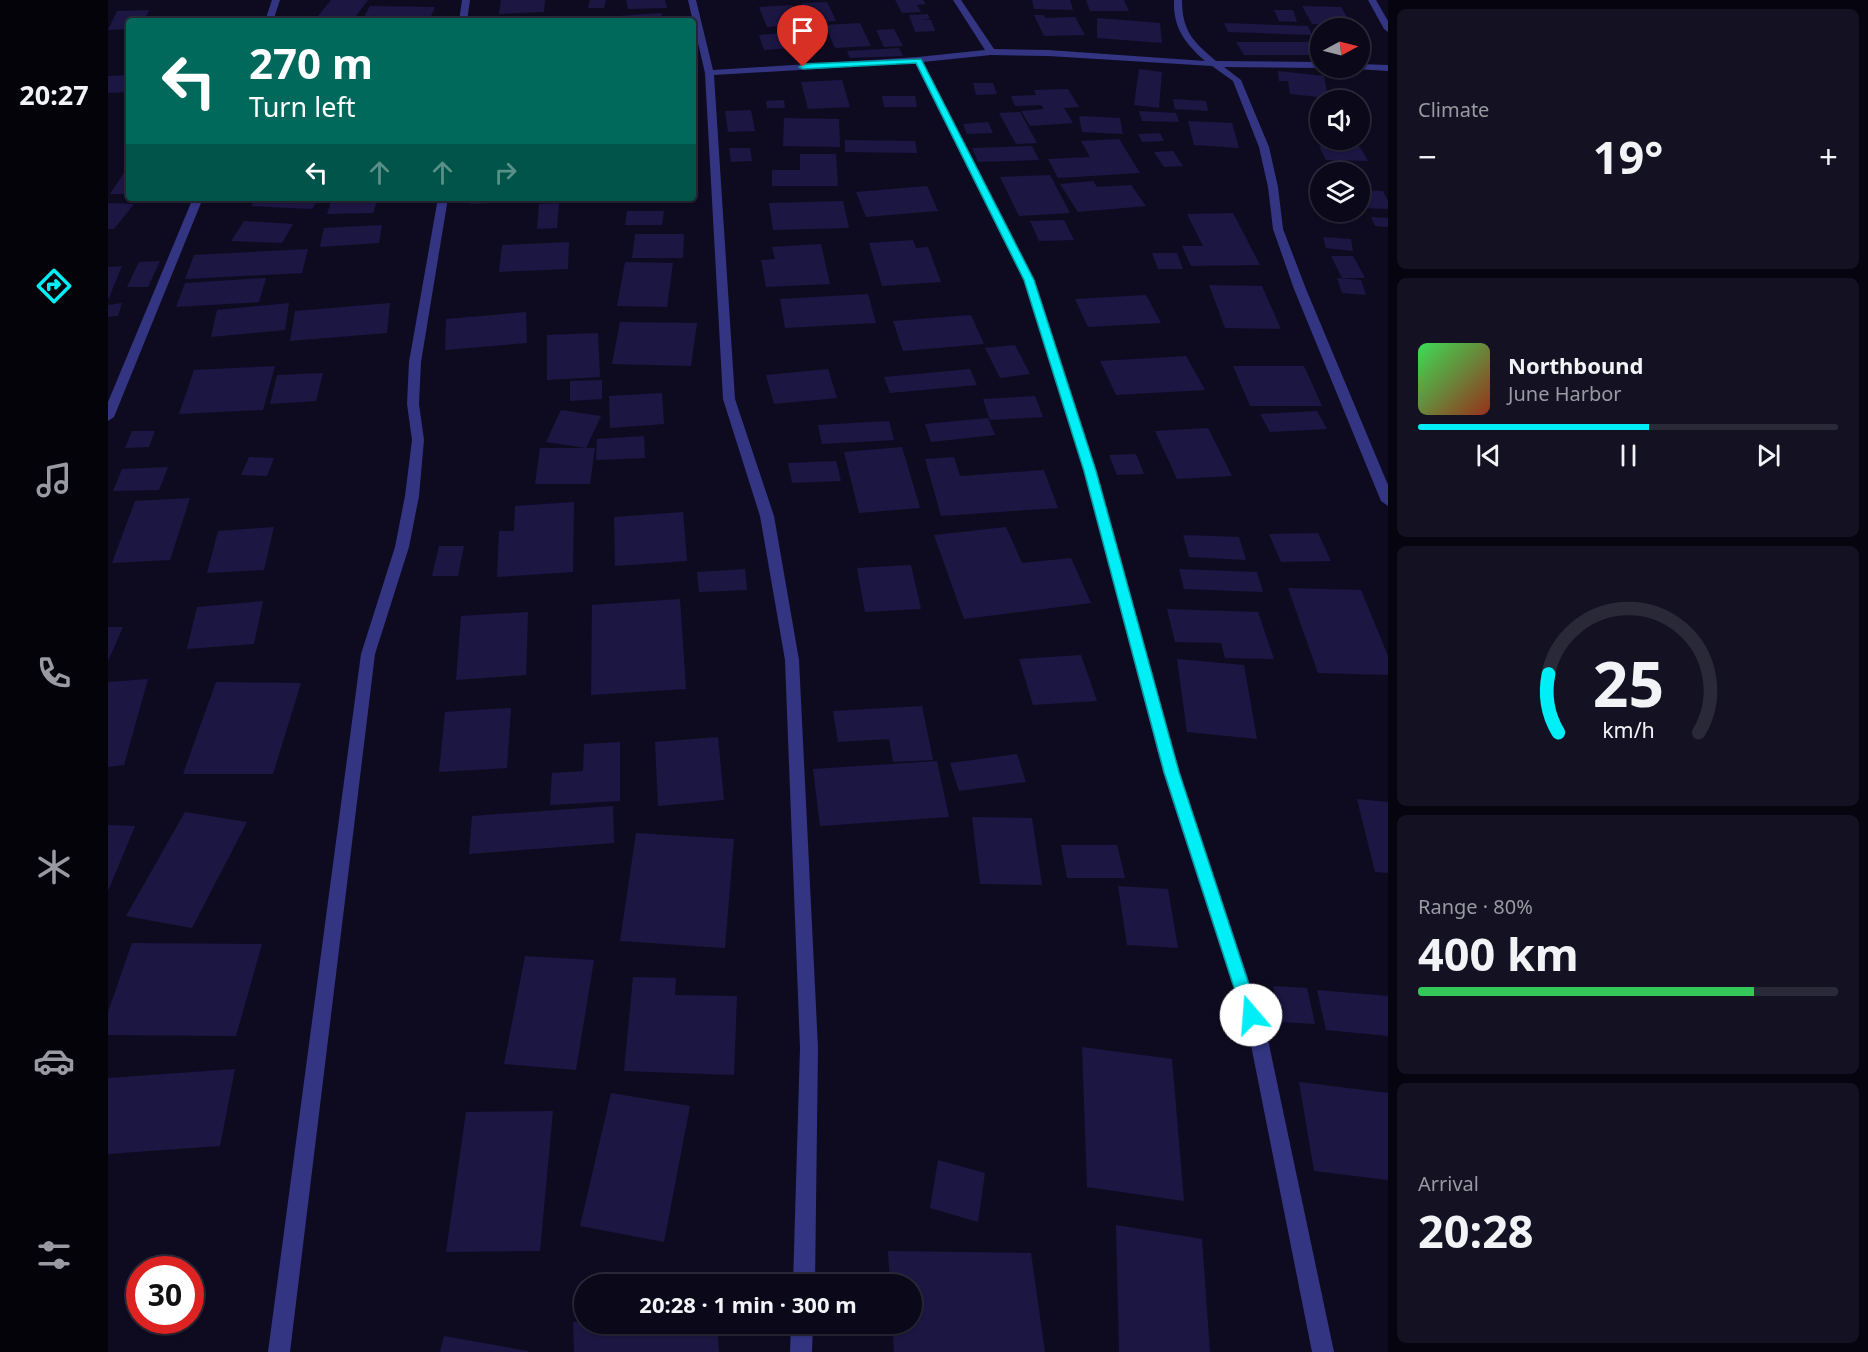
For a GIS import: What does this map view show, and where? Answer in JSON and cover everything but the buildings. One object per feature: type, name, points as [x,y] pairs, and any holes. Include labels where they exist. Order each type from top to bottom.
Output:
[{"type":"street","points":[[270,18],[276,0]]},
{"type":"street","points":[[463,18],[466,0]]},
{"type":"street","points":[[692,0],[709,73],[729,399],[767,516],[792,660],[809,1048],[804,1274]]},
{"type":"street","points":[[957,0],[991,52]]},
{"type":"street","points":[[1178,0],[1178,24],[1192,44],[1214,64],[1237,80],[1264,147],[1273,187],[1278,229],[1300,289],[1388,501]]},
{"type":"street","points":[[1372,0],[1388,29]]},
{"type":"street","points":[[709,73],[918,60],[991,52],[1214,64],[1310,65]]},
{"type":"street","points":[[918,60],[1029,280],[1083,449],[1171,772],[1258,1035],[1323,1352]]},
{"type":"street","points":[[1370,67],[1388,68]]},
{"type":"street","points":[[108,417],[197,201]]},
{"type":"street","points":[[279,1352],[368,654],[402,547],[412,496],[418,440],[413,404],[415,362],[442,201]]},
{"type":"street","points":[[108,381],[123,379]]},
{"type":"street","points":[[801,1352],[802,1334]]},
{"type":"route","points":[[803,67],[918,60],[1029,280],[1090,471],[1171,772],[1212,890],[1251,1015]]}]
